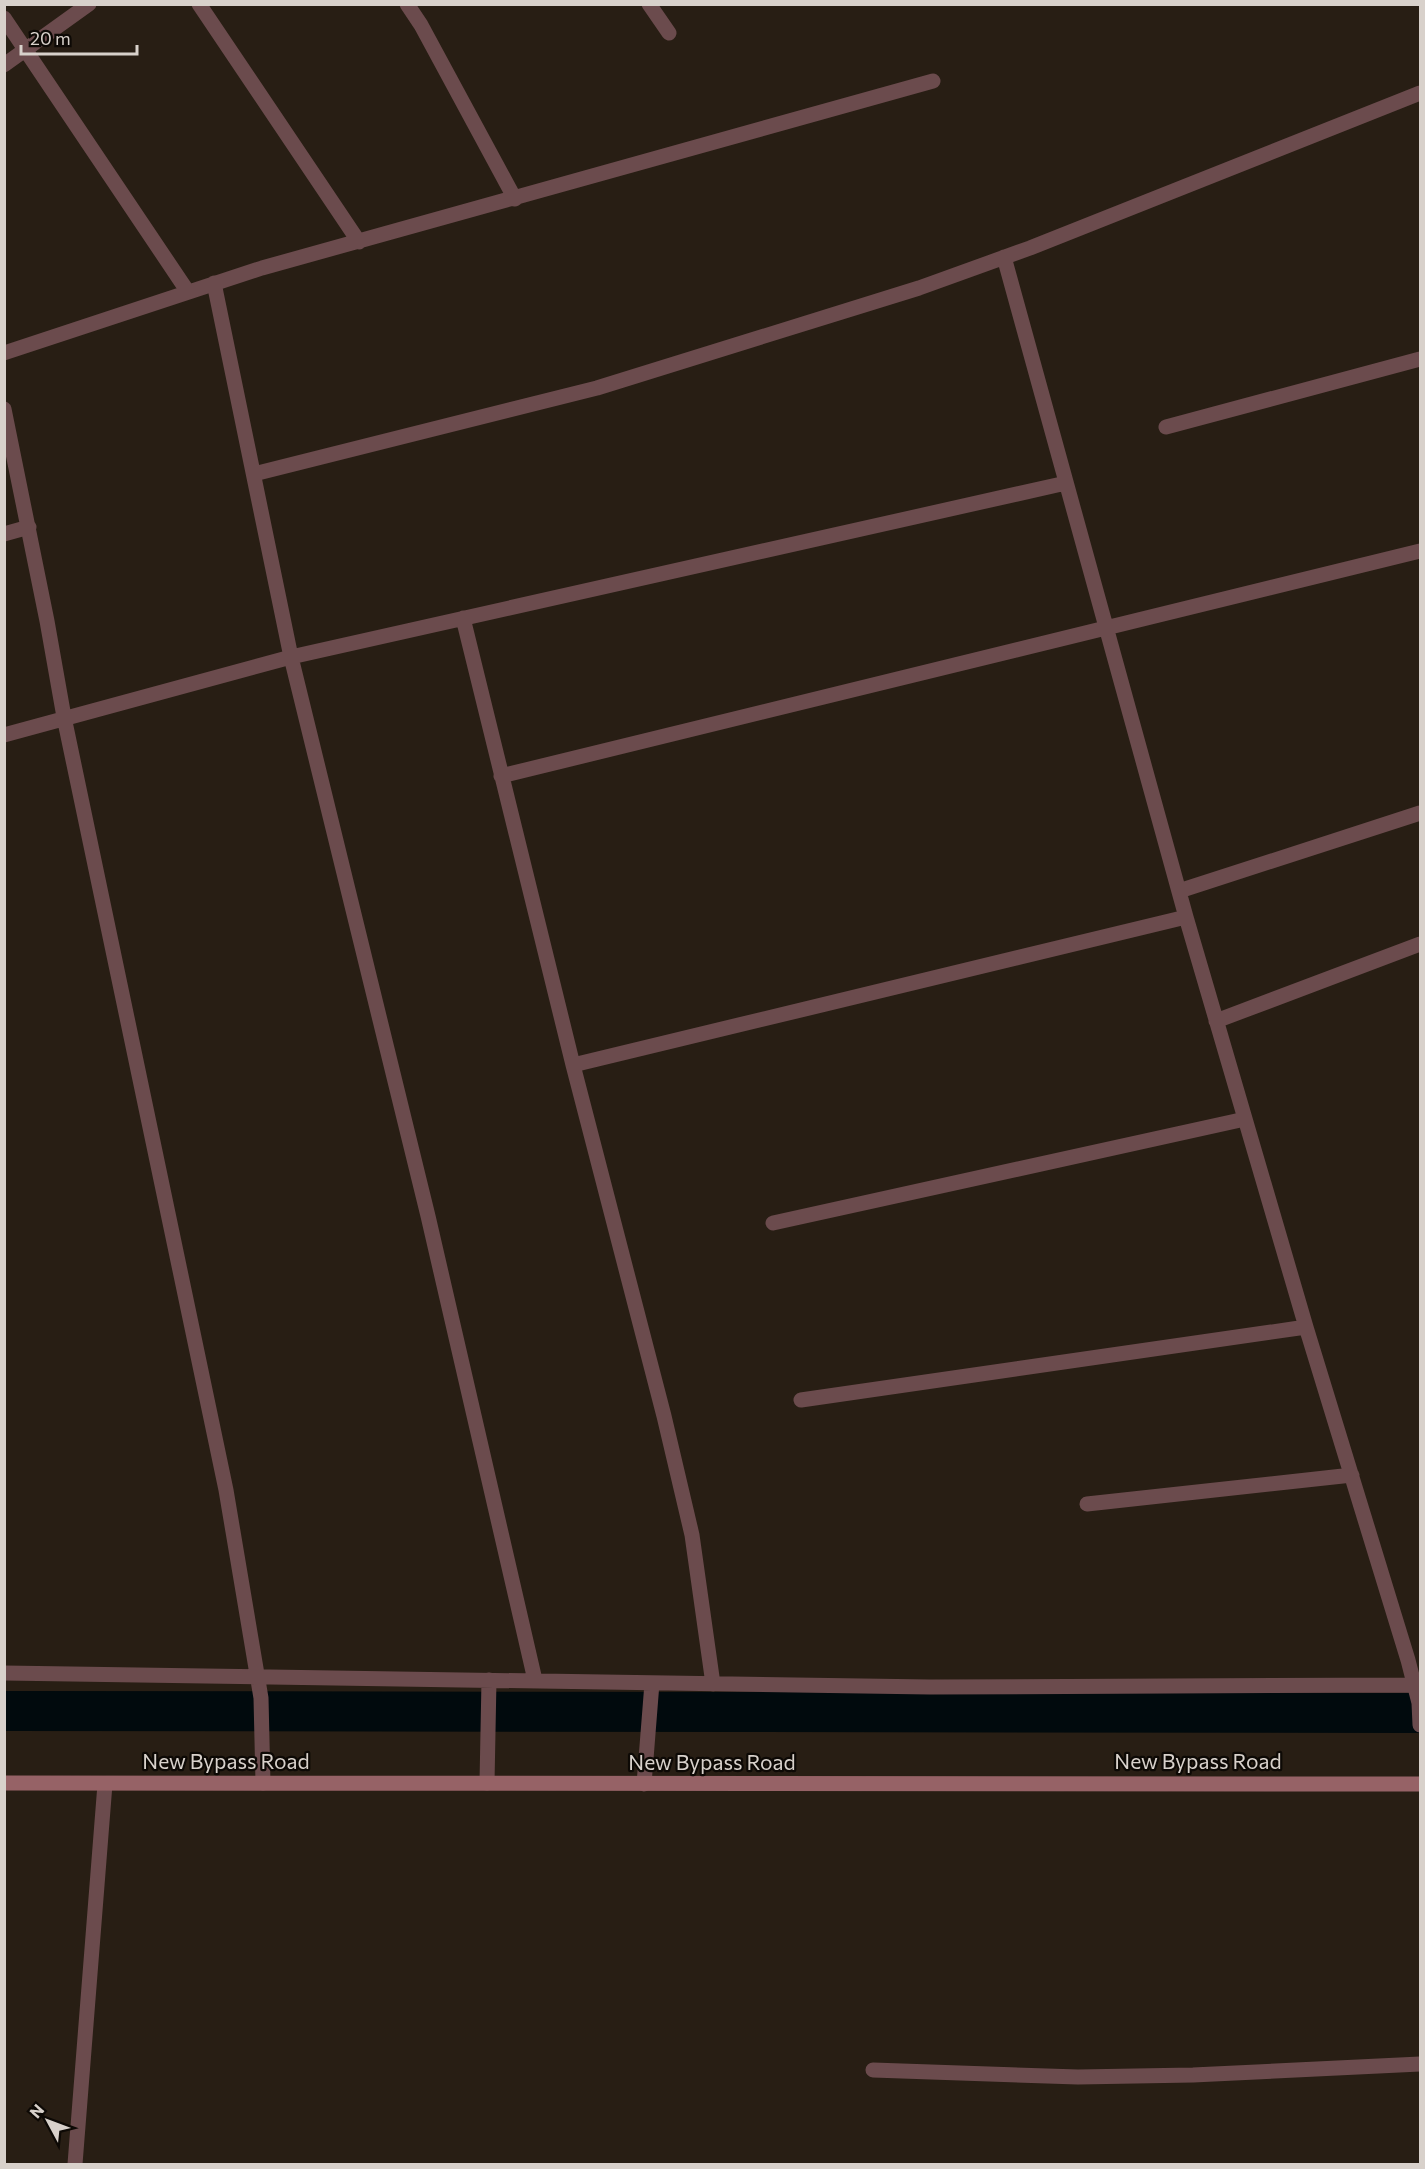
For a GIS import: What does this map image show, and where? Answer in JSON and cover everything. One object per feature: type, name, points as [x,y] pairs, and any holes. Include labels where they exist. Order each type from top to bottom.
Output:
[{"type":"main road","name":"New Bypass Road","points":[[4,1783],[1420,1784]]},
{"type":"street","points":[[4,65],[89,4]]},
{"type":"street","points":[[200,4],[359,242]]},
{"type":"street","points":[[407,4],[422,26],[515,199]]},
{"type":"street","points":[[649,4],[669,33]]},
{"type":"street","points":[[4,18],[27,49],[188,292]]},
{"type":"street","points":[[4,353],[214,283],[933,81]]},
{"type":"street","points":[[254,474],[597,388],[919,288],[1004,257],[1420,93]]},
{"type":"street","points":[[1004,257],[1186,917],[1414,1685],[1419,1703],[1420,1725]]},
{"type":"street","points":[[214,283],[291,657],[428,1216],[535,1680]]},
{"type":"street","points":[[1166,427],[1420,359]]},
{"type":"street","points":[[4,409],[29,527],[64,717],[226,1490],[258,1674],[261,1698],[263,1784]]},
{"type":"street","points":[[4,735],[291,657],[1066,483]]},
{"type":"street","points":[[4,534],[29,527]]},
{"type":"street","points":[[501,776],[1420,551]]},
{"type":"street","points":[[463,618],[692,1535],[713,1684]]},
{"type":"street","points":[[1179,891],[1420,813]]},
{"type":"street","points":[[573,1065],[1186,917]]},
{"type":"street","points":[[1216,1021],[1420,944]]},
{"type":"street","points":[[773,1223],[1245,1119]]},
{"type":"street","points":[[801,1400],[1306,1327]]},
{"type":"street","points":[[1087,1504],[1352,1475]]},
{"type":"street","points":[[4,1673],[258,1674],[930,1687],[1414,1685]]},
{"type":"street","points":[[487,1783],[489,1680]]},
{"type":"street","points":[[644,1784],[652,1683]]},
{"type":"street","points":[[75,2164],[105,1784]]},
{"type":"street","points":[[873,2070],[1078,2077],[1193,2075],[1420,2064]]},
{"type":"waterway","points":[[4,1711],[1420,1713]]}]
